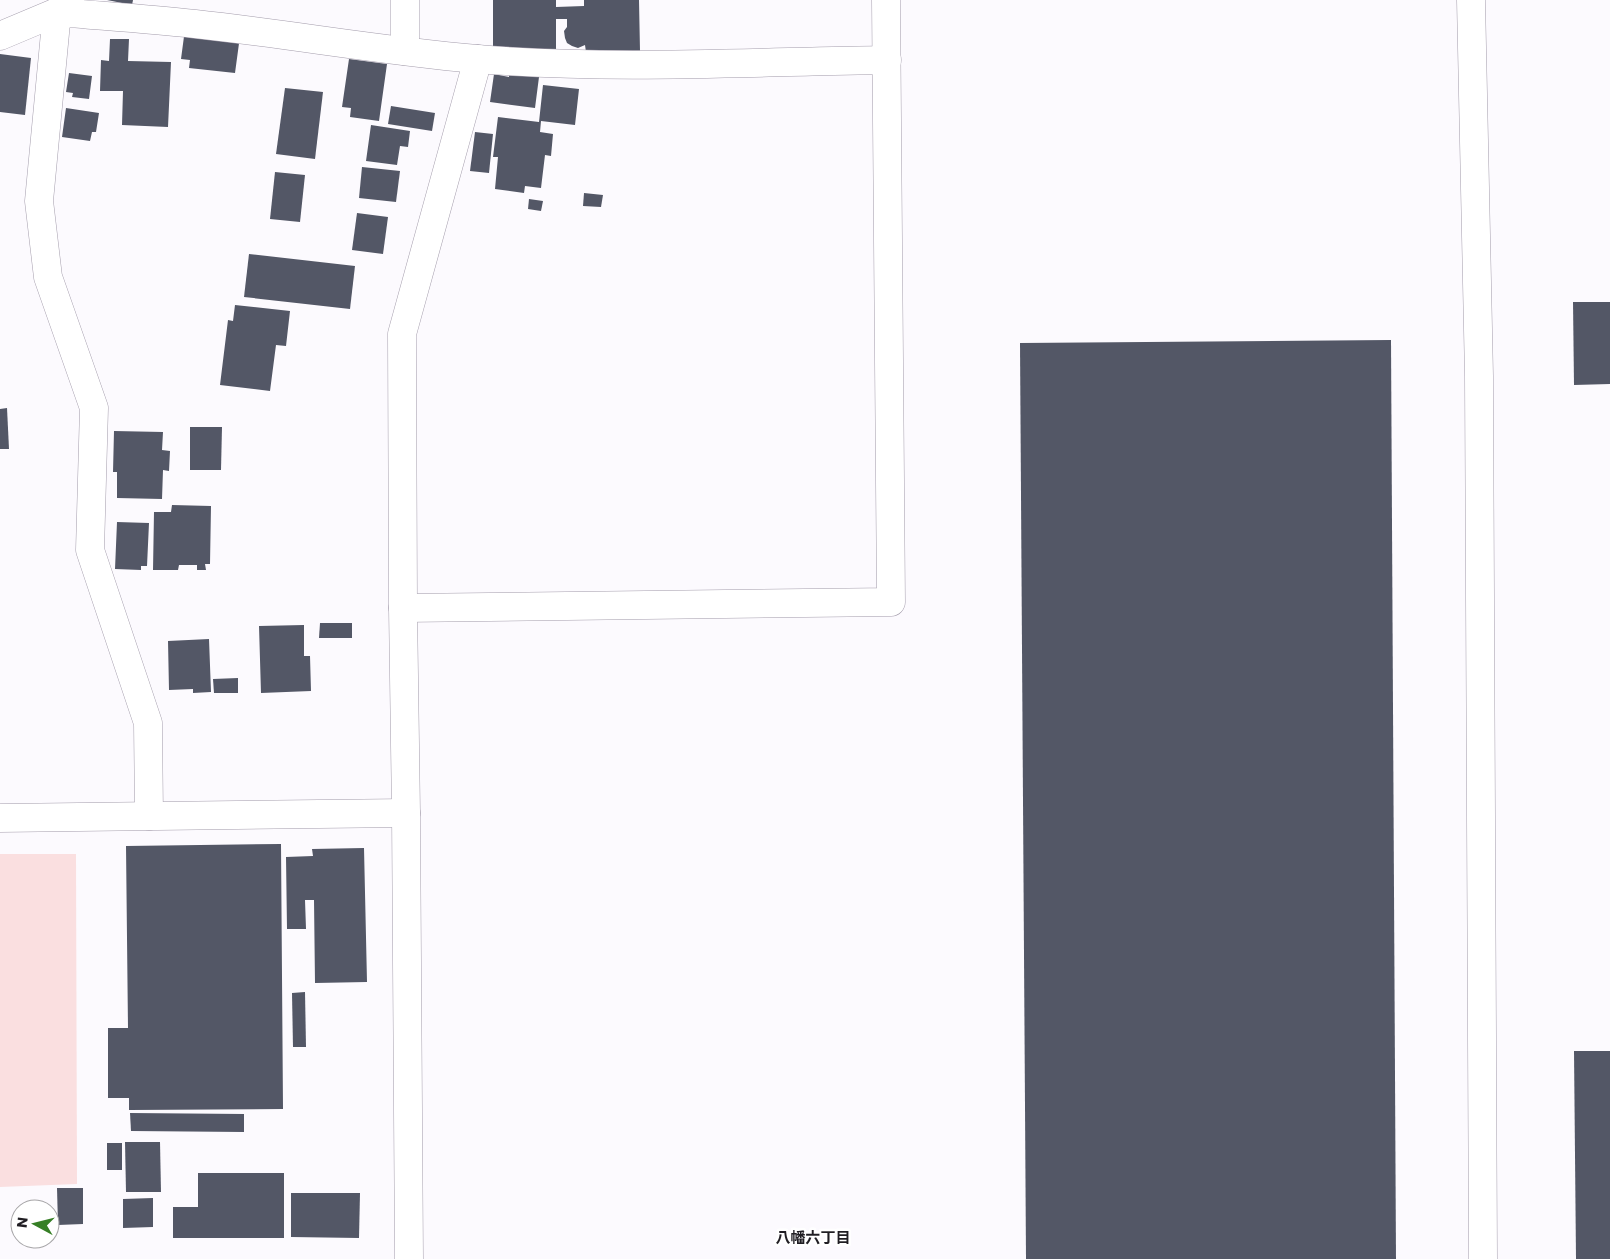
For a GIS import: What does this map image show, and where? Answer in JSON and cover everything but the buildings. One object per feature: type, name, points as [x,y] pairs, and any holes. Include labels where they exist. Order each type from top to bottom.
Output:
[{"type":"street","points":[[405,0],[405,51]]},
{"type":"street","points":[[402,608],[891,602],[886,0]]},
{"type":"street","points":[[1471,0],[1479,376],[1483,1259]]},
{"type":"street","points":[[64,6],[39,202],[48,277],[94,408],[90,550],[148,722],[149,816]]},
{"type":"street","points":[[0,36],[64,6],[478,59],[562,63],[649,64],[887,60]]},
{"type":"street","points":[[409,1259],[406,813],[402,608],[402,334],[478,59]]},
{"type":"street","points":[[0,818],[406,813]]},
{"type":"shaded area","points":[[0,854],[76,854],[77,1184],[0,1187]]},
{"type":"district","name":"八幡六丁目","points":[[813,1237]]}]
